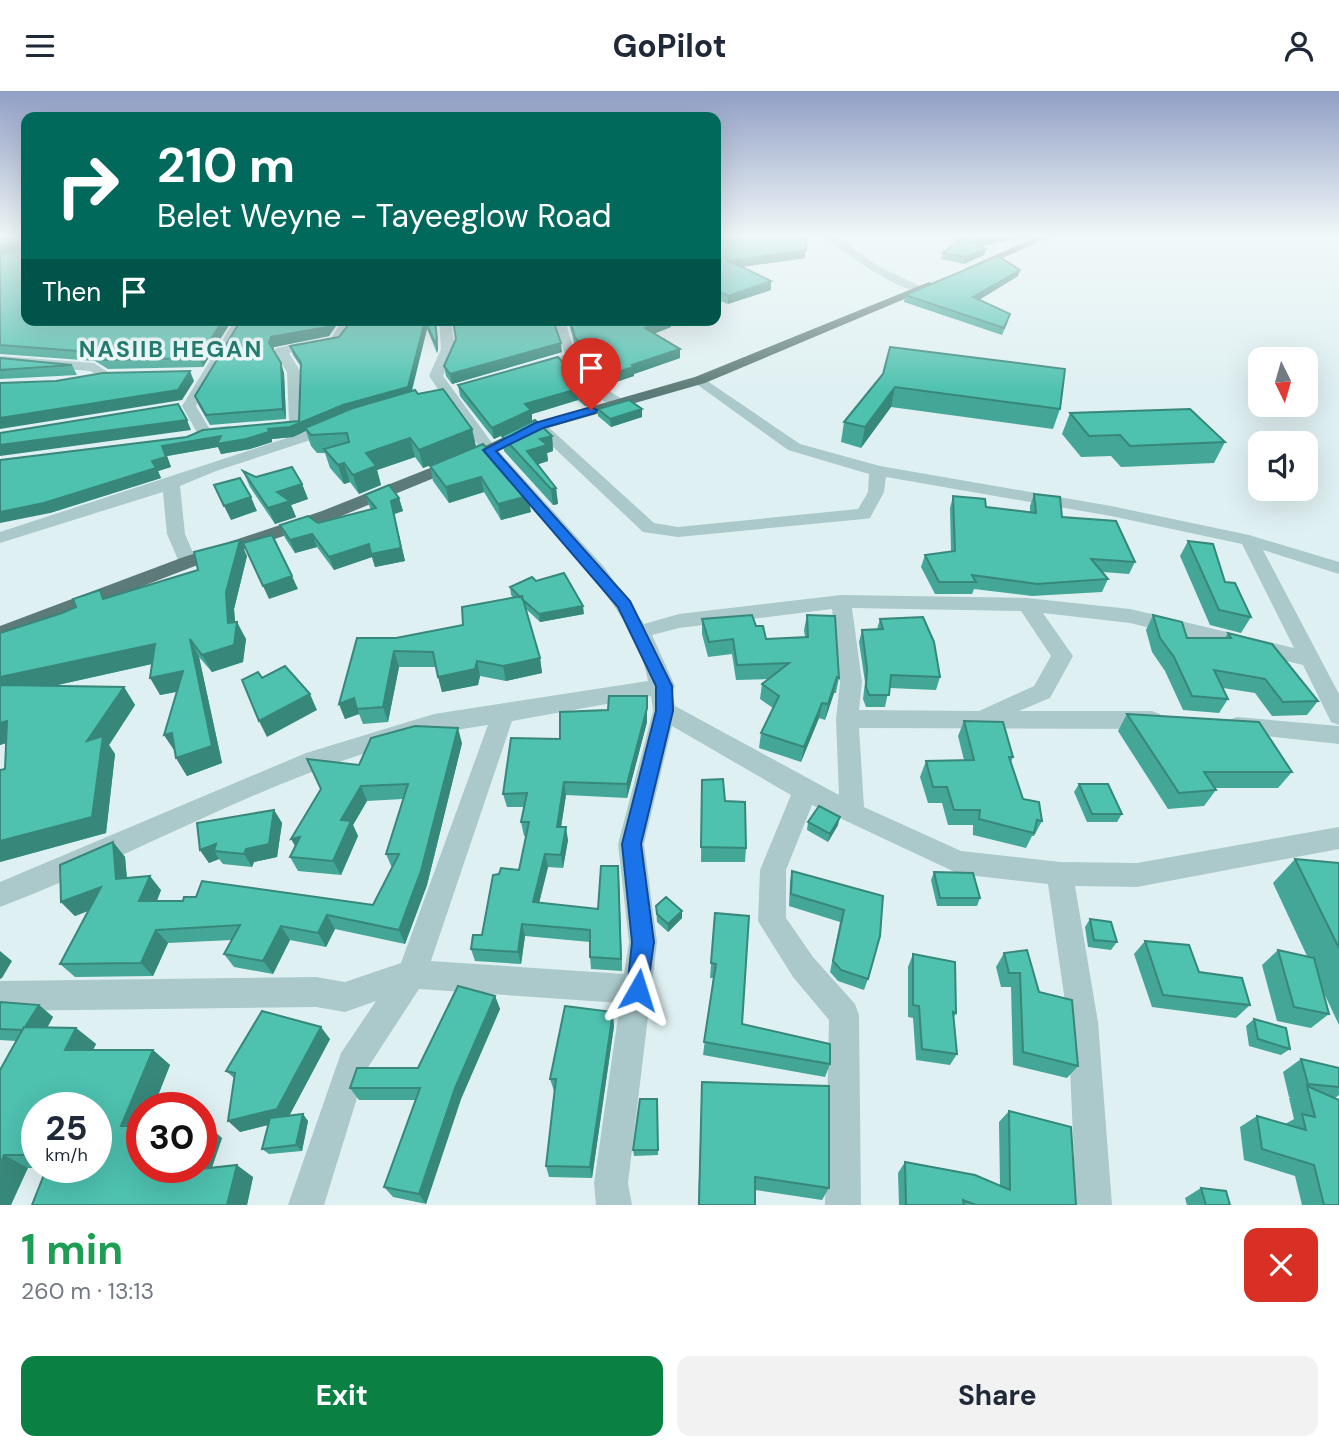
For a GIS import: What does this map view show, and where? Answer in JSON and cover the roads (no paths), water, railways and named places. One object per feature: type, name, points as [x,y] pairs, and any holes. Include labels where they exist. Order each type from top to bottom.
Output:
[{"type":"main road","points":[[0,634],[188,562],[328,515],[489,450],[539,426],[700,380],[920,289]]},
{"type":"street","points":[[194,472],[188,464],[195,441],[183,407],[237,326]]},
{"type":"street","points":[[297,425],[294,372],[281,351],[336,341],[345,326]]},
{"type":"street","points":[[446,326],[448,349],[436,376],[489,450],[624,605],[639,632],[664,698],[631,844],[643,942],[611,1183],[614,1205]]},
{"type":"street","points":[[561,326],[567,348],[573,355],[558,362],[617,403]]},
{"type":"street","points":[[0,360],[94,367],[113,376],[72,382]]},
{"type":"street","points":[[700,380],[794,447],[877,471],[1111,512],[1249,540],[1339,568]]},
{"type":"street","points":[[0,538],[171,484],[194,472],[300,442],[352,420]]},
{"type":"street","points":[[263,429],[297,425],[329,429]]},
{"type":"street","points":[[539,426],[649,528],[668,530],[864,515],[876,492],[877,471]]},
{"type":"street","points":[[195,441],[239,431]]},
{"type":"street","points":[[171,484],[176,534],[188,562]]},
{"type":"street","points":[[1249,540],[1280,607],[1312,660],[1339,716]]},
{"type":"street","points":[[639,632],[679,621],[841,601],[1027,605],[1130,616],[1312,660]]},
{"type":"street","points":[[841,601],[851,682],[847,719],[852,815]]},
{"type":"street","points":[[981,718],[1042,692],[1062,656],[1027,605]]},
{"type":"street","points":[[0,895],[306,763],[434,723],[664,698],[804,791],[959,862],[1060,874],[1137,875],[1339,838]]},
{"type":"street","points":[[306,1205],[352,1064],[412,974],[503,714]]},
{"type":"street","points":[[847,719],[1176,721]]},
{"type":"street","points":[[1212,724],[1339,735]]},
{"type":"street","points":[[804,791],[773,870],[772,921],[803,967],[845,1015],[844,1205]]},
{"type":"street","points":[[1060,874],[1083,1022],[1094,1205]]},
{"type":"street","points":[[0,996],[316,992],[345,996],[412,974],[638,990]]},
{"type":"district","name":"NASIIB HEGAN","points":[[171,349]]}]
